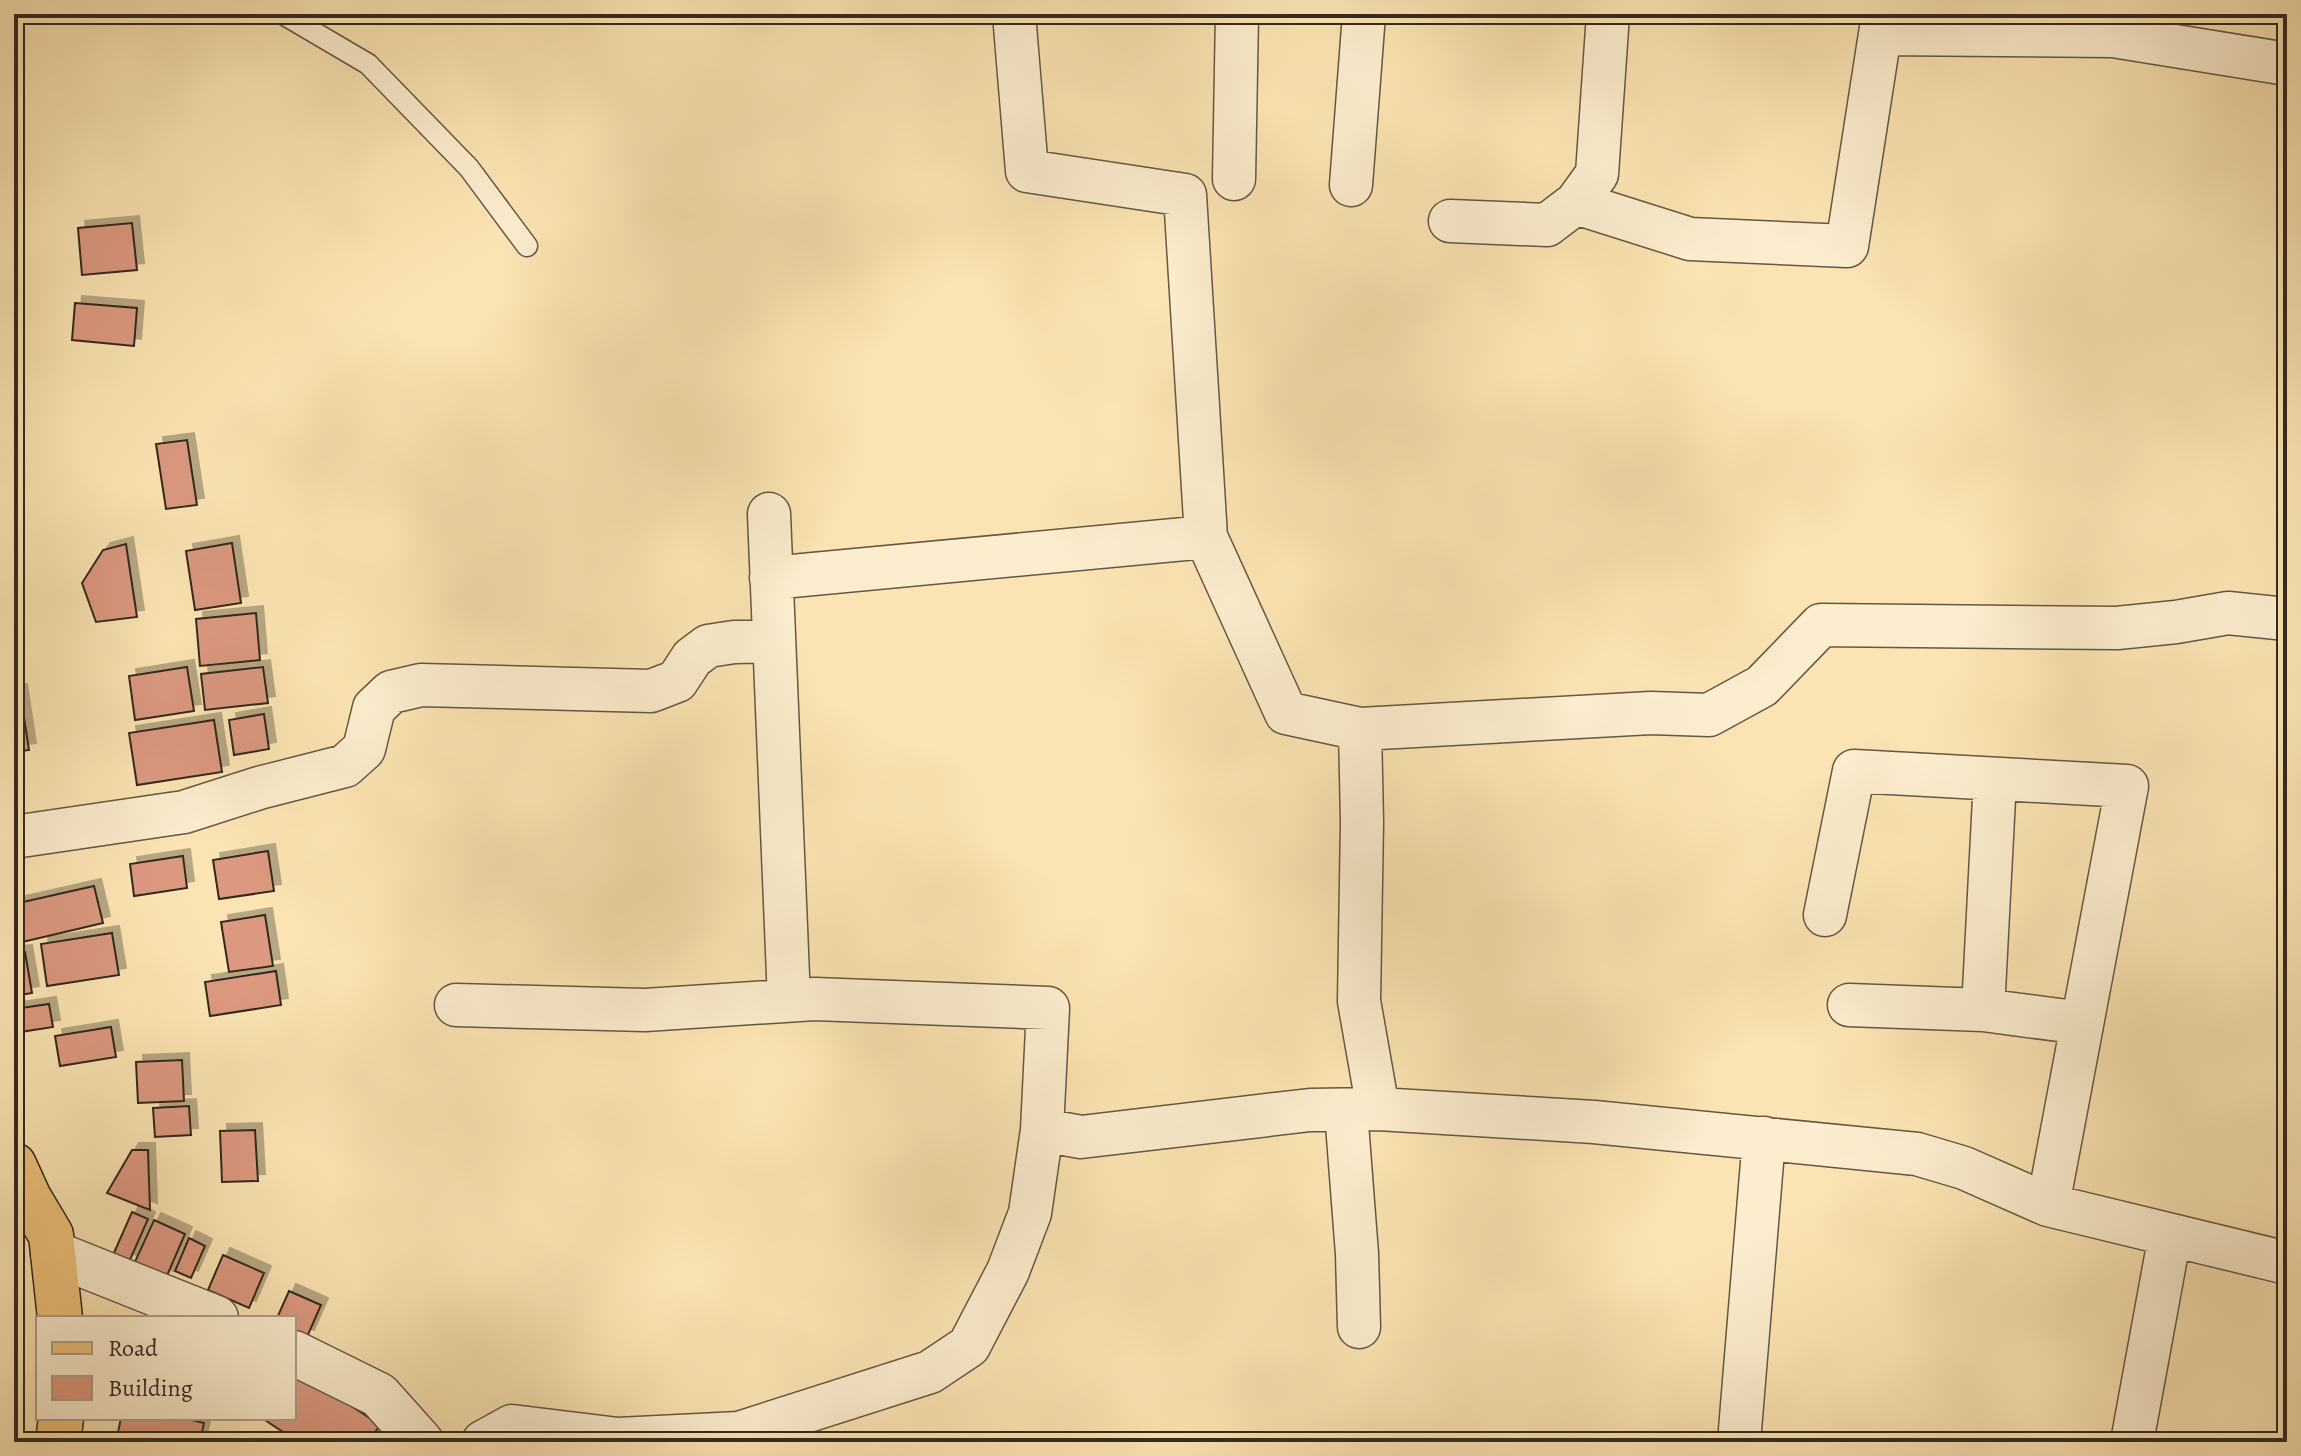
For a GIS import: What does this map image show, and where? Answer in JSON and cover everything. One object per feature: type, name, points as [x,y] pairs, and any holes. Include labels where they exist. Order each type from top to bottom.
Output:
[{"type":"main road","points":[[14,1165],[51,1235],[60,1316]]},
{"type":"main road","points":[[58,1442],[61,1420]]},
{"type":"street","points":[[1014,14],[1027,171],[1185,195],[1206,537],[1286,713],[1360,729],[1651,713],[1709,715],[1762,686],[1821,625],[2117,628],[2228,613],[2287,619]]},
{"type":"street","points":[[1234,179],[1237,14]]},
{"type":"street","points":[[1351,185],[1364,14]]},
{"type":"street","points":[[1450,221],[1547,225],[1576,203],[1597,174],[1601,15]]},
{"type":"street","points":[[1576,203],[1690,239],[1847,246],[1882,24],[2114,25],[2287,64]]},
{"type":"street","points":[[769,514],[789,1000]]},
{"type":"street","points":[[771,578],[1206,537]]},
{"type":"street","points":[[14,837],[184,812],[259,788],[345,766],[364,749],[374,708],[391,692],[421,685],[651,691],[677,681],[692,658],[708,646],[774,641]]},
{"type":"street","points":[[1359,1327],[1357,1254],[1362,1110],[1359,1001],[1360,729]]},
{"type":"street","points":[[1825,915],[1854,771],[2127,786],[2048,1205]]},
{"type":"street","points":[[1983,1010],[1995,779]]},
{"type":"street","points":[[456,1005],[645,1010],[815,999],[1048,1008],[1042,1130],[1030,1213],[1008,1271],[969,1346],[930,1372],[739,1433],[618,1439],[512,1426],[483,1442]]},
{"type":"street","points":[[1849,1005],[1983,1010],[2082,1023]]},
{"type":"street","points":[[1042,1130],[1081,1137],[1310,1110],[1362,1110],[1594,1122],[1764,1138],[1917,1154],[1964,1168],[2048,1205],[2170,1235],[2285,1257]]},
{"type":"street","points":[[1739,1442],[1764,1138]]},
{"type":"street","points":[[2132,1442],[2170,1235]]},
{"type":"street","points":[[53,1253],[211,1316]]},
{"type":"street","points":[[296,1354],[379,1395],[421,1442]]},
{"type":"lane","points":[[283,14],[368,64],[469,168],[527,246]]},
{"type":"building","points":[[132,223],[137,270],[82,275],[78,228]]},
{"type":"building","points":[[75,303],[137,308],[134,346],[72,340]]},
{"type":"building","points":[[187,440],[197,505],[166,509],[156,444]]},
{"type":"building","points":[[232,543],[241,603],[195,610],[186,551]]},
{"type":"building","points":[[126,544],[137,617],[96,622],[82,583],[103,550]]},
{"type":"building","points":[[256,613],[260,660],[200,666],[196,619]]},
{"type":"building","points":[[187,667],[194,711],[135,720],[129,676]]},
{"type":"building","points":[[263,667],[268,703],[205,710],[201,674]]},
{"type":"building","points":[[14,691],[20,691],[29,750],[14,752]]},
{"type":"building","points":[[264,714],[269,749],[234,755],[229,720]]},
{"type":"building","points":[[214,720],[222,772],[137,785],[129,733]]},
{"type":"building","points":[[268,851],[274,891],[219,899],[213,860]]},
{"type":"building","points":[[183,856],[187,888],[134,896],[130,864]]},
{"type":"building","points":[[94,886],[103,923],[14,944],[14,904]]},
{"type":"building","points":[[265,915],[273,966],[229,972],[221,922]]},
{"type":"building","points":[[112,933],[119,975],[47,986],[41,944]]},
{"type":"building","points":[[25,952],[32,993],[14,996],[14,953]]},
{"type":"building","points":[[276,971],[281,1005],[210,1016],[205,982]]},
{"type":"building","points":[[49,1004],[53,1027],[14,1033],[14,1009]]},
{"type":"building","points":[[111,1027],[116,1057],[60,1066],[55,1036]]},
{"type":"building","points":[[182,1060],[184,1101],[138,1103],[136,1062]]},
{"type":"building","points":[[189,1106],[191,1135],[155,1137],[153,1108]]},
{"type":"building","points":[[255,1130],[258,1181],[222,1182],[220,1131]]},
{"type":"building","points":[[132,1150],[148,1150],[150,1210],[107,1193]]},
{"type":"building","points":[[132,1212],[148,1219],[129,1262],[113,1255]]},
{"type":"building","points":[[154,1220],[185,1234],[166,1278],[134,1264]]},
{"type":"building","points":[[189,1238],[205,1246],[191,1278],[175,1271]]},
{"type":"building","points":[[223,1255],[264,1273],[249,1308],[208,1290]]},
{"type":"building","points":[[289,1291],[321,1305],[307,1337],[296,1332],[296,1316],[278,1316]]},
{"type":"building","points":[[296,1369],[380,1425],[368,1442],[298,1442],[265,1420],[296,1420]]},
{"type":"building","points":[[121,1420],[191,1420],[204,1423],[200,1442],[116,1442]]}]
